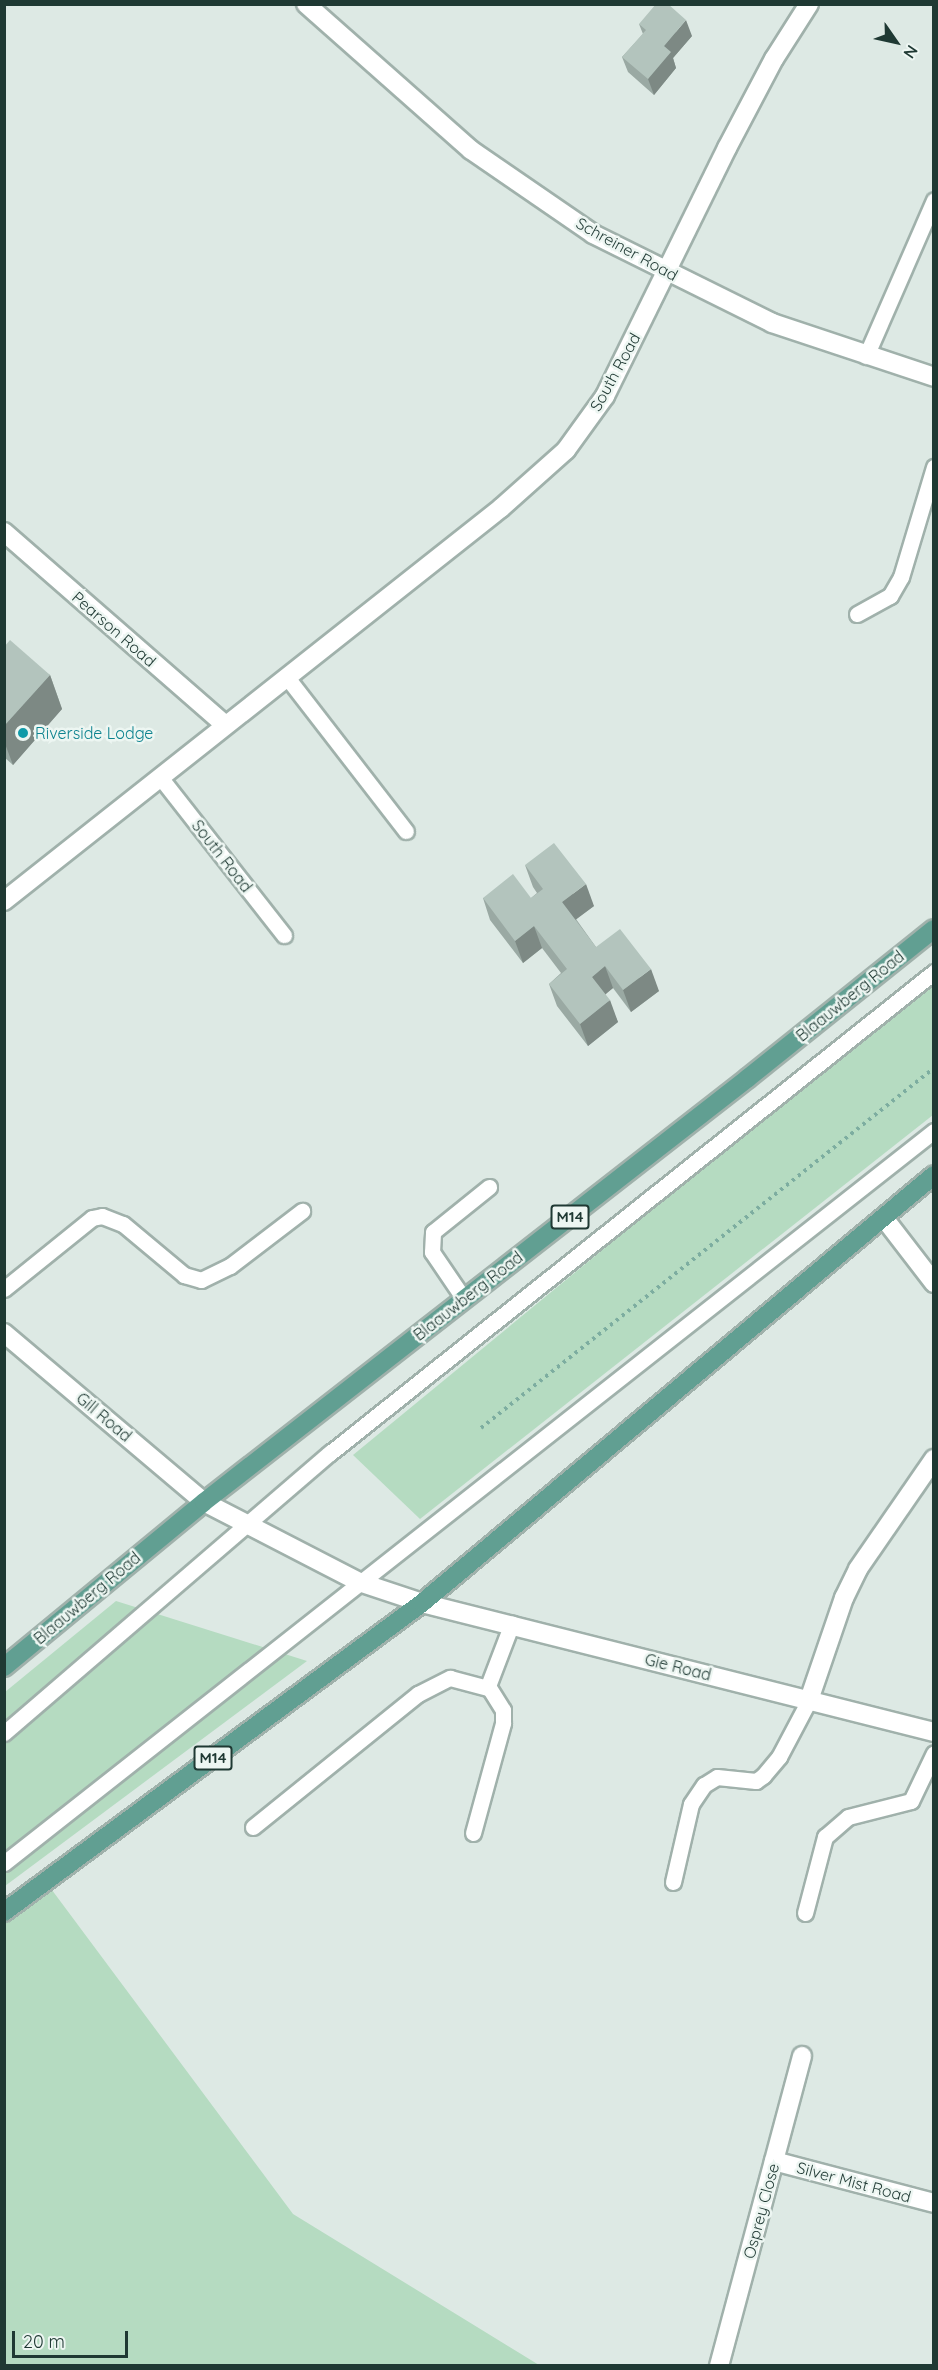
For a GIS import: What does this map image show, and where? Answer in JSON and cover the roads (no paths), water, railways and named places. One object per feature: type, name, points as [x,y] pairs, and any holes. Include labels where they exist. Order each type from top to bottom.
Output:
[{"type":"main road","name":"Blaauwberg Road","points":[[4,1667],[204,1502],[933,929]]},
{"type":"main road","name":"M14","points":[[4,1912],[422,1603],[933,1175]]},
{"type":"street","name":"Schreiner Road","points":[[306,4],[471,150],[593,234],[772,324],[933,377]]},
{"type":"street","name":"South Road","points":[[4,901],[501,508],[566,450],[605,396],[669,273],[687,226],[727,148],[774,58],[809,4]]},
{"type":"street","name":"Pearson Road","points":[[4,532],[225,725]]},
{"type":"street","points":[[884,1218],[933,1283]]},
{"type":"street","name":"Gill Road","points":[[4,1333],[204,1502],[359,1581]]},
{"type":"street","points":[[809,1700],[828,1642],[858,1569],[933,1459]]},
{"type":"street","name":"Gie Road","points":[[359,1581],[422,1603],[512,1623],[933,1732]]},
{"type":"street","name":"Osprey Close","points":[[719,2366],[802,2056]]},
{"type":"street","name":"Silver Mist Road","points":[[774,2161],[933,2203]]},
{"type":"lane","points":[[866,356],[933,200]]},
{"type":"lane","points":[[857,614],[890,596],[901,577],[933,467]]},
{"type":"lane","points":[[286,676],[405,831]]},
{"type":"lane","name":"South Road","points":[[160,777],[284,934]]},
{"type":"lane","points":[[4,1733],[249,1526],[330,1454],[933,972]]},
{"type":"lane","points":[[4,1863],[359,1581],[510,1467],[933,1131]]},
{"type":"lane","points":[[464,1299],[432,1252],[433,1232],[489,1187]]},
{"type":"lane","points":[[4,1289],[92,1218],[102,1216],[123,1224],[183,1275],[201,1280],[230,1266],[302,1211]]},
{"type":"lane","points":[[488,1688],[512,1623]]},
{"type":"lane","points":[[254,1827],[418,1694],[450,1678],[488,1688],[503,1710],[503,1723],[473,1833]]},
{"type":"lane","points":[[673,1882],[691,1804],[704,1785],[717,1777],[747,1781],[763,1776],[779,1757],[809,1700]]},
{"type":"lane","points":[[805,1913],[825,1837],[848,1817],[911,1801],[933,1753]]},
{"type":"place","name":"Riverside Lodge","points":[[23,733]]}]
